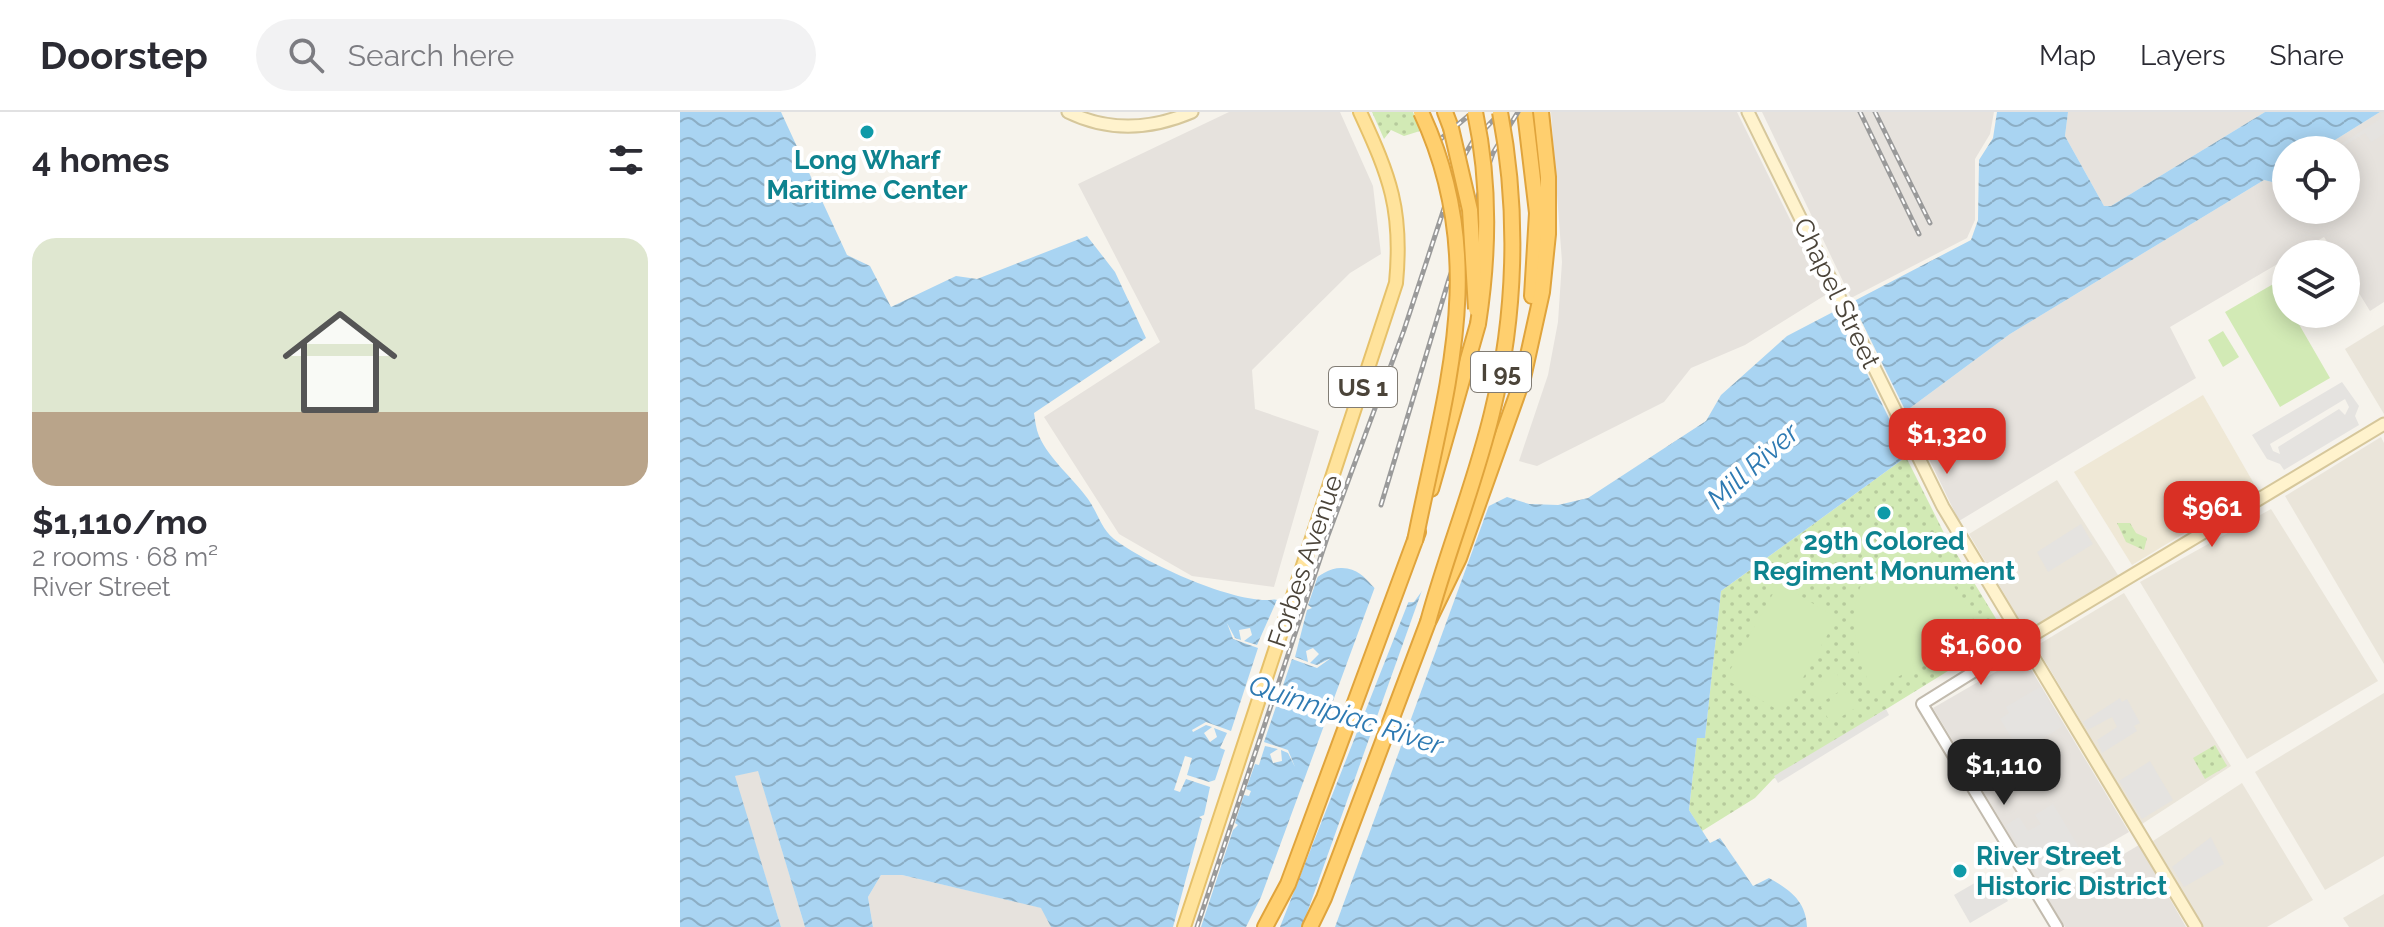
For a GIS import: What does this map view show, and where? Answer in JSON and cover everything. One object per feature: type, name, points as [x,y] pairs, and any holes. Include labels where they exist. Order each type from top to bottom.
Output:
[{"type":"highway","points":[[1415,541],[1451,378],[1458,298],[1456,240],[1449,196],[1421,112]]},
{"type":"highway","points":[[1445,112],[1469,202],[1473,243],[1472,288],[1478,324]]},
{"type":"highway","name":"I 95","points":[[1265,927],[1288,884],[1415,541],[1478,324],[1485,267],[1486,208],[1475,112]]},
{"type":"highway","name":"I 95","points":[[1310,927],[1324,898],[1428,622],[1484,443],[1504,356],[1512,240],[1510,183],[1500,112]]},
{"type":"highway","points":[[1492,464],[1518,368],[1533,285],[1537,213],[1525,112]]},
{"type":"highway","points":[[1428,622],[1459,558],[1523,378],[1542,292],[1549,205],[1541,112]]},
{"type":"main road","points":[[1068,112],[1112,126],[1159,124],[1192,112]]},
{"type":"main road","name":"Forbes Avenue","points":[[1184,927],[1396,283],[1399,238],[1392,187],[1360,112]]},
{"type":"main road","name":"Chapel Street","points":[[1748,112],[1943,507],[2196,927]]},
{"type":"main road","points":[[2023,641],[2384,424]]},
{"type":"street","points":[[2023,641],[1922,704],[2057,927]]},
{"type":"shaded area","points":[[1229,112],[1340,112],[1373,186],[1381,254],[1350,273],[1252,370],[1255,409],[1319,431],[1274,587],[1192,576],[1119,534],[1044,417],[1160,342],[1078,184]]},
{"type":"shaded area","points":[[1551,112],[1737,112],[1827,294],[1745,345],[1691,368],[1664,402],[1537,466],[1519,461],[1548,375],[1558,322],[1562,262]]},
{"type":"shaded area","points":[[1762,112],[1994,112],[1990,134],[1975,159],[1975,220],[1967,238],[1851,298]]},
{"type":"shaded area","points":[[2068,112],[2265,112],[2111,206],[2104,206],[2065,136]]},
{"type":"shaded area","points":[[2384,112],[2384,302],[2370,311],[2360,295],[2360,240],[2326,240],[2324,237],[2319,240],[2272,240],[2272,267],[2170,327],[2196,378],[1959,521],[1906,411],[2010,334],[2264,180],[2272,182],[2272,224],[2360,224],[2360,136],[2341,136]]},
{"type":"shaded area","points":[[2384,112],[2384,134],[2371,142],[2365,133],[2353,136],[2382,118],[2380,114]]},
{"type":"shaded area","points":[[2384,325],[2384,414],[2345,349]]},
{"type":"shaded area","points":[[2342,382],[2359,406],[2355,416],[2359,425],[2284,470],[2280,464],[2267,459],[2252,435]],"holes":[[[2345,399],[2349,407],[2345,415],[2339,409],[2278,447],[2280,454],[2273,451],[2270,444]]]},
{"type":"shaded area","points":[[2203,395],[2257,489],[2132,565],[2074,472]]},
{"type":"shaded area","points":[[2381,437],[2384,443],[2384,664],[2285,496]]},
{"type":"shaded area","points":[[2057,480],[2118,575],[2026,631],[1969,534]]},
{"type":"shaded area","points":[[2271,509],[2378,681],[2247,759],[2140,582]]},
{"type":"shaded area","points":[[2081,524],[2093,544],[2048,572],[2037,552]]},
{"type":"shaded area","points":[[2124,593],[2231,766],[2142,824],[2036,646]]},
{"type":"shaded area","points":[[2023,656],[2129,832],[2039,884],[1933,708]]},
{"type":"shaded area","points":[[2040,687],[2063,726],[2020,752],[2000,719],[2009,713],[2006,707]]},
{"type":"shaded area","points":[[2384,693],[2384,856],[2325,890],[2255,772]]},
{"type":"shaded area","points":[[2120,698],[2122,702],[2127,699],[2140,723],[2134,726],[2137,731],[2102,753],[2097,740],[2117,727],[2112,717],[2088,730],[2083,722]]},
{"type":"shaded area","points":[[1886,709],[1889,715],[1778,783],[1774,776]]},
{"type":"shaded area","points":[[2150,761],[2173,800],[2142,819],[2119,781]]},
{"type":"shaded area","points":[[758,770],[805,927],[781,927],[734,776]]},
{"type":"shaded area","points":[[2242,783],[2313,900],[2267,927],[2203,927],[2153,841]]},
{"type":"shaded area","points":[[2053,804],[2084,856],[2041,882],[2006,825],[2019,817],[2028,831],[2041,824],[2035,815]]},
{"type":"shaded area","points":[[2211,837],[2224,864],[2184,887],[2172,867]]},
{"type":"shaded area","points":[[2139,845],[2186,927],[2065,927],[2048,899]]},
{"type":"shaded area","points":[[1992,873],[2008,901],[1970,923],[1954,895]]},
{"type":"shaded area","points":[[881,875],[902,875],[1042,908],[1051,927],[873,927],[868,897]]},
{"type":"shaded area","points":[[2384,894],[2384,927],[2349,927],[2343,918]]},
{"type":"green space","points":[[1372,112],[1413,112],[1420,131],[1404,136],[1391,130],[1384,139]]},
{"type":"green space","points":[[2272,285],[2272,328],[2301,328],[2330,378],[2280,407],[2225,312]]},
{"type":"green space","points":[[2223,331],[2239,357],[2223,367],[2208,340]]},
{"type":"green space","points":[[1906,457],[1945,535],[1998,622],[1995,642],[1773,779],[1755,798],[1702,831],[1689,810],[1697,737],[1705,737],[1721,591]]},
{"type":"green space","points":[[1916,522],[1975,622],[1973,632],[1873,692],[1856,642],[1854,619],[1857,598],[1864,577],[1877,558]]},
{"type":"green space","points":[[2117,523],[2130,523],[2136,533],[2147,538],[2144,550],[2126,542]]},
{"type":"green space","points":[[1779,583],[1837,618],[1783,713],[1725,679]]},
{"type":"green space","points":[[1836,672],[1845,688],[1819,704],[1810,688]]},
{"type":"green space","points":[[1847,691],[1857,707],[1831,723],[1821,707]]},
{"type":"green space","points":[[2215,745],[2227,766],[2205,779],[2193,758]]},
{"type":"water","points":[[680,112],[781,112],[847,255],[870,266],[891,307],[956,276],[977,279],[1087,236],[1115,272],[1146,338],[1034,413],[1043,444],[1088,499],[1109,534],[1128,549],[1165,569],[1230,594],[1278,599],[1299,590],[1324,573],[1342,568],[1360,574],[1388,598],[1414,602],[1481,510],[1507,497],[1529,504],[1558,505],[1588,498],[1706,421],[1721,395],[1787,336],[1971,240],[1978,220],[1979,160],[1993,138],[1997,112],[2068,112],[2065,136],[2104,206],[2111,206],[2265,112],[2380,112],[2341,136],[2272,136],[2272,182],[2264,180],[2010,334],[1906,411],[1906,457],[1721,591],[1705,738],[1697,738],[1689,810],[1710,843],[1720,838],[1753,886],[1769,878],[1796,897],[1804,910],[1807,927],[1051,927],[1041,908],[902,875],[881,875],[868,897],[873,927],[805,927],[758,771],[735,776],[781,927],[680,927]]},
{"type":"pier","points":[[1851,300],[1910,420],[1908,457],[1835,308]]},
{"type":"pier","points":[[1491,500],[1335,927],[1302,927],[1426,579],[1478,508]]},
{"type":"pier","points":[[1320,571],[1323,573],[1318,576],[1308,605],[1312,608],[1307,610],[1295,657],[1308,662],[1306,651],[1313,648],[1319,654],[1310,663],[1317,665],[1331,658],[1317,668],[1292,659],[1264,742],[1288,750],[1295,767],[1288,753],[1281,750],[1282,761],[1273,763],[1270,754],[1278,749],[1265,746],[1246,789],[1251,791],[1249,796],[1244,795],[1235,823],[1238,825],[1233,830],[1201,927],[1173,927],[1202,819],[1199,817],[1204,815],[1210,787],[1186,779],[1180,792],[1174,790],[1185,756],[1192,758],[1187,775],[1209,782],[1215,780],[1225,750],[1220,748],[1227,733],[1214,728],[1217,737],[1210,742],[1204,733],[1212,727],[1206,725],[1192,730],[1206,722],[1231,731],[1258,648],[1233,639],[1227,623],[1235,638],[1241,640],[1239,630],[1250,628],[1252,635],[1244,641],[1257,645],[1277,600],[1271,598],[1273,595],[1293,593]]},
{"type":"pier","points":[[1376,584],[1381,592],[1398,599],[1410,598],[1280,927],[1246,927],[1261,897]]},
{"type":"railway","points":[[1438,141],[1473,112]]},
{"type":"railway","points":[[1197,927],[1327,538],[1404,330],[1458,166],[1473,141],[1501,112]]},
{"type":"railway","points":[[1381,505],[1449,279],[1493,153],[1518,112]]},
{"type":"railway","points":[[1860,112],[1919,234]]},
{"type":"railway","points":[[1875,112],[1930,223]]},
{"type":"place","name":"Long Wharf Maritime Center","points":[[867,132]]},
{"type":"place","name":"29th Colored Regiment Monument","points":[[1884,513]]},
{"type":"place","name":"River Street Historic District","points":[[1960,871]]},
{"type":"water label","name":"Mill River","points":[[1753,466]]},
{"type":"water label","name":"Quinnipiac River","points":[[1346,715]]}]
